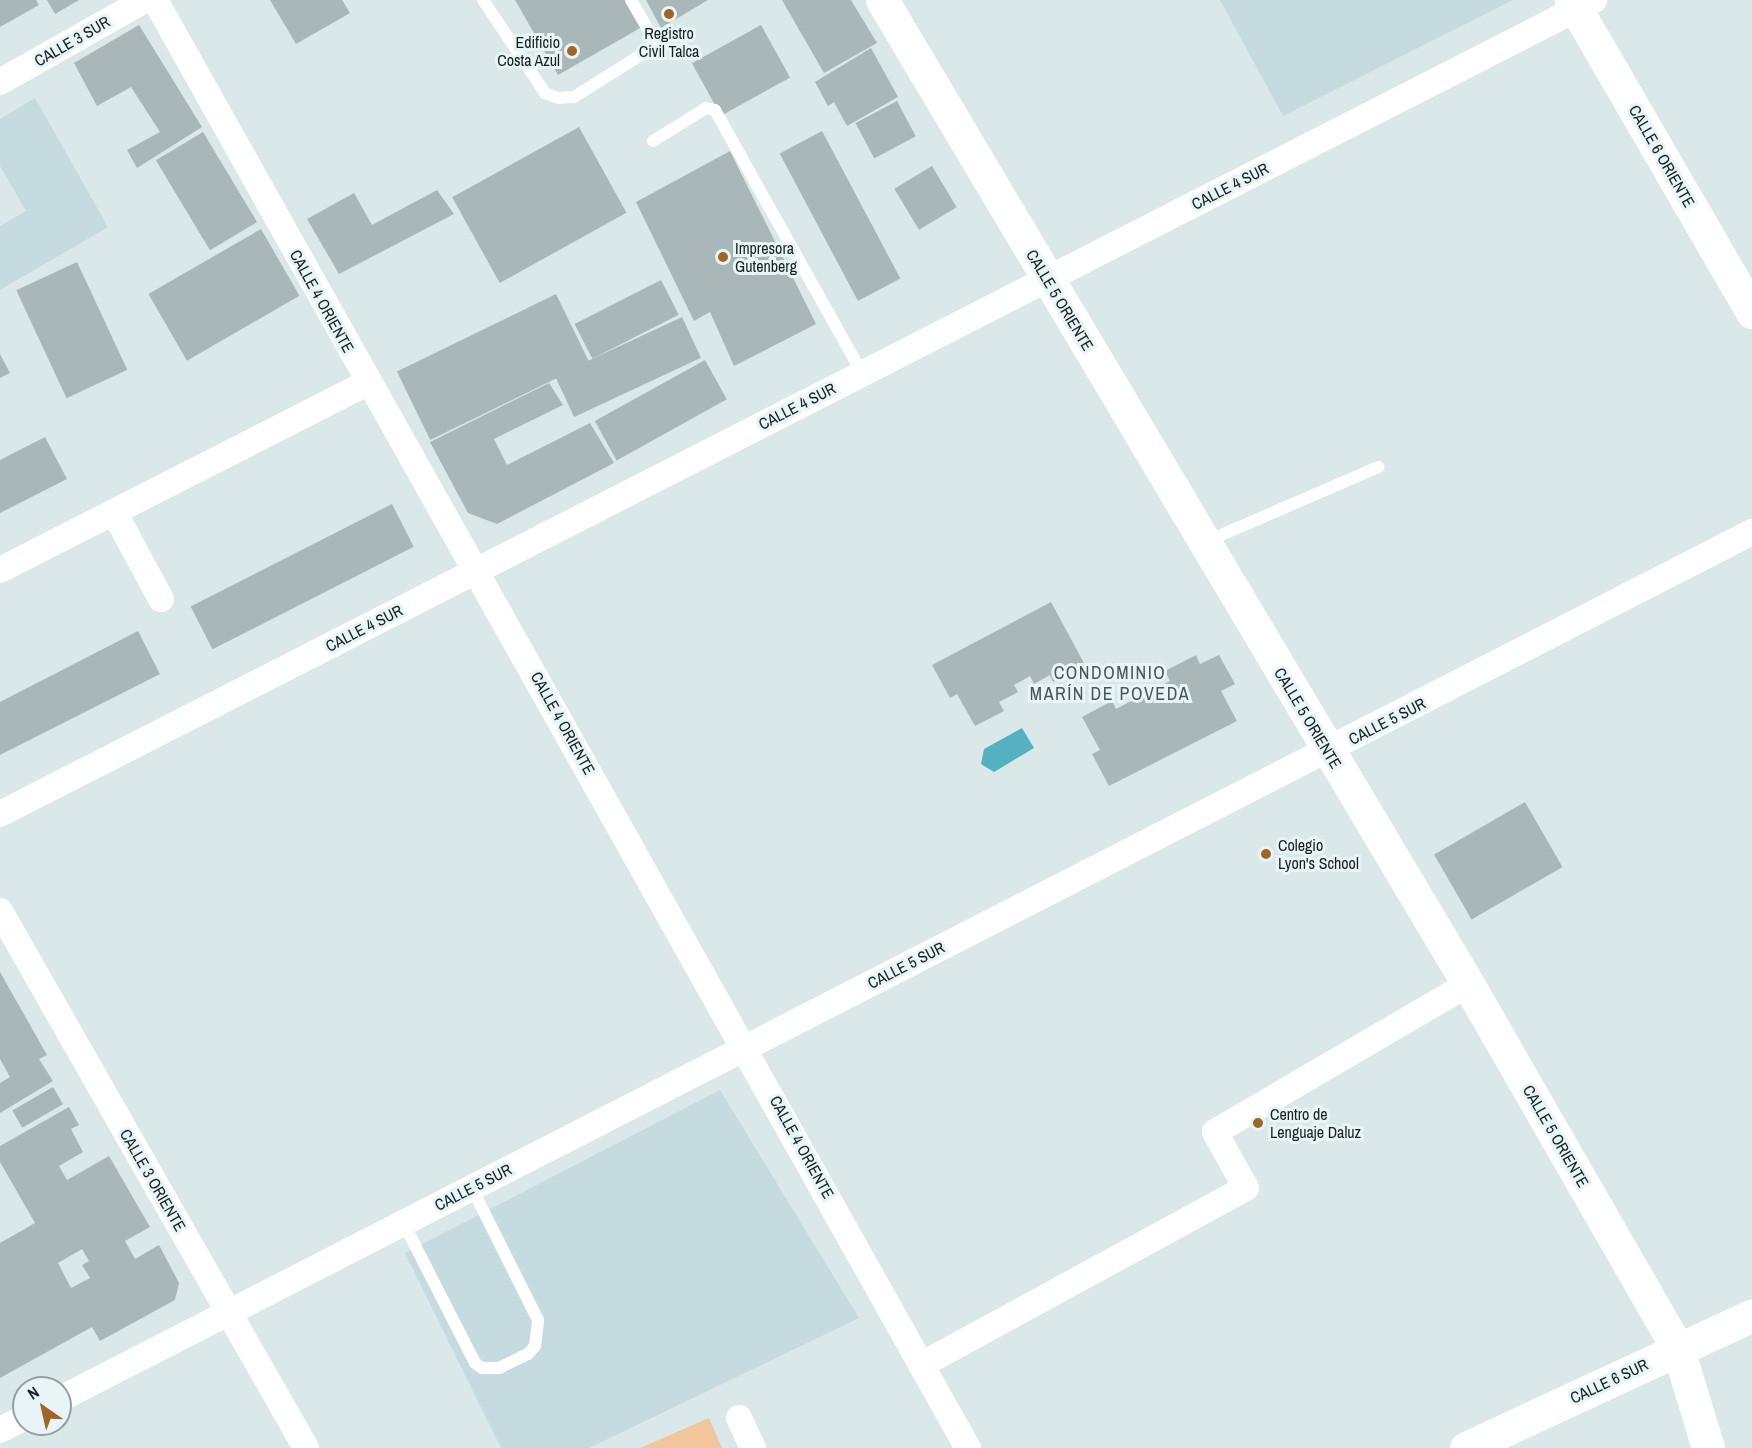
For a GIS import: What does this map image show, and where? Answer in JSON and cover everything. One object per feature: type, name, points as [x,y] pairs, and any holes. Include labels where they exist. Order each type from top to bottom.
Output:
[{"type":"street","name":"CALLE 3 SUR","points":[[0,82],[145,0]]},
{"type":"street","name":"CALLE 4 ORIENTE","points":[[155,0],[367,382],[476,570],[745,1047],[968,1448]]},
{"type":"street","name":"CALLE 5 ORIENTE","points":[[882,0],[1203,543],[1468,984],[1678,1349],[1708,1448]]},
{"type":"street","name":"CALLE 4 SUR","points":[[0,814],[1047,279],[1581,3]]},
{"type":"street","name":"CALLE 6 ORIENTE","points":[[1581,3],[1752,312]]},
{"type":"street","points":[[0,570],[367,382]]},
{"type":"street","points":[[114,512],[161,599]]},
{"type":"street","name":"CALLE 5 SUR","points":[[72,1393],[745,1047],[1328,752],[1752,532]]},
{"type":"street","name":"CALLE 3 ORIENTE","points":[[0,911],[306,1448]]},
{"type":"street","points":[[923,1364],[1246,1188],[1215,1132],[1468,984]]},
{"type":"street","name":"CALLE 6 SUR","points":[[1466,1448],[1752,1315]]},
{"type":"street","points":[[740,1418],[753,1448]]},
{"type":"lane","points":[[483,0],[545,93],[558,98],[574,96],[657,45],[631,0]]},
{"type":"lane","points":[[653,141],[706,108],[715,110],[862,373]]},
{"type":"lane","points":[[1203,543],[1378,467]]},
{"type":"lane","points":[[403,1222],[475,1363],[482,1368],[499,1368],[528,1354],[535,1346],[538,1320],[472,1188]]},
{"type":"shaded area","points":[[1220,0],[1513,0],[1283,116]]},
{"type":"shaded area","points":[[35,98],[108,227],[0,290],[0,226],[26,211],[0,166],[0,119]]},
{"type":"shaded area","points":[[720,1090],[859,1318],[589,1448],[501,1448],[405,1253]]},
{"type":"shaded area","points":[[709,1418],[722,1448],[640,1448]]},
{"type":"water","points":[[1022,728],[1034,748],[994,772],[981,764],[984,749]]},
{"type":"building","points":[[0,0],[36,0],[39,5],[0,27]]},
{"type":"building","points":[[47,0],[79,0],[55,14]]},
{"type":"building","points":[[270,0],[342,0],[350,13],[296,44]]},
{"type":"building","name":"Edificio Costa Azul","points":[[515,0],[627,0],[642,27],[558,75]]},
{"type":"building","name":"Registro Civil Talca","points":[[646,0],[708,0],[661,28]]},
{"type":"building","points":[[782,0],[851,0],[877,43],[824,73]]},
{"type":"building","points":[[139,25],[202,127],[137,168],[127,150],[160,132],[131,87],[97,106],[74,63]]},
{"type":"building","points":[[761,25],[790,77],[721,116],[692,63]]},
{"type":"building","points":[[871,48],[898,97],[847,126],[834,102],[828,106],[815,82]]},
{"type":"building","points":[[897,101],[916,136],[874,158],[856,123]]},
{"type":"building","points":[[579,127],[627,213],[500,283],[452,197]]},
{"type":"building","points":[[822,131],[900,278],[858,301],[780,154]]},
{"type":"building","points":[[203,132],[257,222],[210,250],[156,160]]},
{"type":"building","name":"Impresora Gutenberg","points":[[730,151],[816,324],[734,366],[710,312],[694,321],[636,202]]},
{"type":"building","points":[[932,166],[957,207],[919,230],[894,189]]},
{"type":"building","points":[[437,190],[454,214],[339,274],[307,219],[354,193],[372,225]]},
{"type":"building","points":[[261,229],[300,296],[187,361],[148,294]]},
{"type":"building","points":[[77,262],[127,370],[67,398],[16,290]]},
{"type":"building","points":[[661,280],[679,315],[592,359],[575,324]]},
{"type":"building","points":[[556,294],[589,362],[430,440],[397,372]]},
{"type":"building","points":[[682,317],[701,358],[574,417],[555,376]]},
{"type":"building","points":[[0,354],[10,373],[0,378]]},
{"type":"building","points":[[705,360],[727,399],[617,460],[595,421]]},
{"type":"building","points":[[549,383],[563,405],[494,439],[507,465],[590,423],[614,463],[497,524],[468,513],[430,442]]},
{"type":"building","points":[[45,437],[67,479],[0,513],[0,460]]},
{"type":"building","points":[[392,504],[414,547],[212,649],[191,607]]},
{"type":"building","points":[[1051,602],[1085,665],[1053,682],[1050,675],[1034,684],[1030,676],[1014,685],[1018,692],[999,702],[1004,711],[975,726],[957,694],[950,698],[932,665]]},
{"type":"building","points":[[138,631],[160,674],[0,755],[0,702]]},
{"type":"building","points":[[1196,655],[1200,664],[1219,655],[1235,684],[1221,691],[1237,721],[1109,786],[1092,754],[1100,750],[1082,717],[1112,701],[1116,709],[1170,681],[1165,671]]},
{"type":"building","points":[[1525,802],[1562,867],[1472,919],[1434,854]]},
{"type":"building","points":[[0,972],[47,1055],[39,1059],[53,1081],[0,1113],[0,1083],[10,1077],[0,1059]]},
{"type":"building","points":[[53,1087],[63,1104],[22,1128],[12,1110]]},
{"type":"building","points":[[69,1107],[79,1125],[71,1129],[83,1152],[59,1166],[67,1180],[109,1156],[150,1227],[125,1241],[135,1259],[159,1245],[179,1283],[175,1300],[100,1341],[92,1327],[0,1378],[0,1243],[35,1223],[0,1162],[0,1146]],"holes":[[[82,1249],[89,1261],[82,1265],[90,1278],[71,1288],[58,1263]]]},
{"type":"place","name":"Registro Civil Talca","points":[[669,14]]},
{"type":"place","name":"Edificio Costa Azul","points":[[572,51]]},
{"type":"place","name":"Impresora Gutenberg","points":[[723,257]]},
{"type":"place","name":"Colegio Lyon's School","points":[[1266,854]]},
{"type":"place","name":"Centro de Lenguaje Daluz","points":[[1258,1123]]},
{"type":"district","name":"CONDOMINIO MARÍN DE POVEDA","points":[[1110,684]]}]
